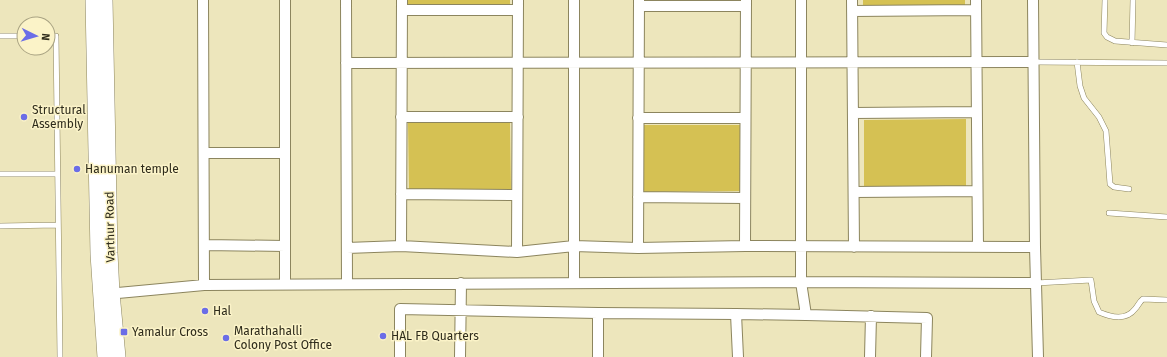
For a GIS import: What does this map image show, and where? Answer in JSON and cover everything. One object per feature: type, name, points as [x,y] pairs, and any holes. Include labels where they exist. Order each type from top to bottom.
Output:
[{"type":"main road","name":"Varthur Road","points":[[93,0],[98,254],[118,357]]},
{"type":"main road","name":"Varthur Road","points":[[105,0],[110,253],[106,294],[105,357]]},
{"type":"street","points":[[204,0],[204,285]]},
{"type":"street","points":[[285,0],[285,284]]},
{"type":"street","points":[[346,0],[347,284]]},
{"type":"street","points":[[574,0],[574,283]]},
{"type":"street","points":[[801,0],[801,282],[806,315]]},
{"type":"street","points":[[852,0],[854,247]]},
{"type":"street","points":[[1033,0],[1034,247],[1038,357]]},
{"type":"street","points":[[638,248],[639,3],[746,3],[745,246]]},
{"type":"street","points":[[401,246],[402,5],[518,5],[517,252]]},
{"type":"street","points":[[852,11],[976,5],[978,247]]},
{"type":"street","points":[[346,63],[1034,62]]},
{"type":"street","points":[[853,113],[976,112]]},
{"type":"street","points":[[401,117],[518,117]]},
{"type":"street","points":[[638,118],[745,118]]},
{"type":"street","points":[[204,153],[285,153]]},
{"type":"street","points":[[854,192],[977,191]]},
{"type":"street","points":[[401,194],[517,195]]},
{"type":"street","points":[[638,197],[745,198]]},
{"type":"street","points":[[204,245],[285,246]]},
{"type":"street","points":[[347,248],[401,246],[517,252],[574,246],[638,248],[745,246],[1034,247]]},
{"type":"street","points":[[106,294],[204,285],[285,284],[801,282],[1036,283]]},
{"type":"street","points":[[460,357],[461,283]]},
{"type":"street","points":[[400,357],[400,309],[926,318],[926,357]]},
{"type":"street","points":[[598,313],[598,357]]},
{"type":"street","points":[[736,314],[738,357]]},
{"type":"street","points":[[870,357],[871,316]]},
{"type":"lane","points":[[1105,0],[1104,33],[1110,40],[1167,45]]},
{"type":"lane","points":[[1132,43],[1133,0]]},
{"type":"lane","points":[[0,36],[16,36]]},
{"type":"lane","points":[[56,36],[60,357]]},
{"type":"lane","points":[[1034,62],[1167,63]]},
{"type":"lane","points":[[1077,62],[1080,86],[1084,98],[1099,117],[1106,131],[1110,184],[1114,187],[1129,188]]},
{"type":"lane","points":[[0,174],[57,174]]},
{"type":"lane","points":[[1109,213],[1167,217]]},
{"type":"lane","points":[[0,226],[58,225]]},
{"type":"lane","points":[[1036,283],[1091,280],[1094,301],[1099,312],[1112,317],[1125,316],[1134,311],[1143,299],[1167,300]]},
{"type":"shaded area","points":[[408,0],[510,0],[510,6],[408,6]]},
{"type":"shaded area","points":[[640,0],[742,0],[742,4],[640,5]]},
{"type":"shaded area","points":[[863,0],[965,0],[965,6],[863,6]]},
{"type":"shaded area","points":[[966,119],[966,186],[864,187],[864,120]]},
{"type":"shaded area","points":[[408,123],[510,123],[511,190],[409,190]]},
{"type":"shaded area","points":[[642,125],[744,125],[744,191],[642,192]]},
{"type":"place","name":"Structural Assembly","points":[[24,117]]},
{"type":"place","name":"Hanuman temple","points":[[77,169]]},
{"type":"place","name":"Hal","points":[[205,311]]},
{"type":"place","name":"Yamalur Cross","points":[[124,332]]},
{"type":"place","name":"HAL FB Quarters","points":[[383,336]]},
{"type":"place","name":"Marathahalli Colony Post Office","points":[[226,338]]}]
